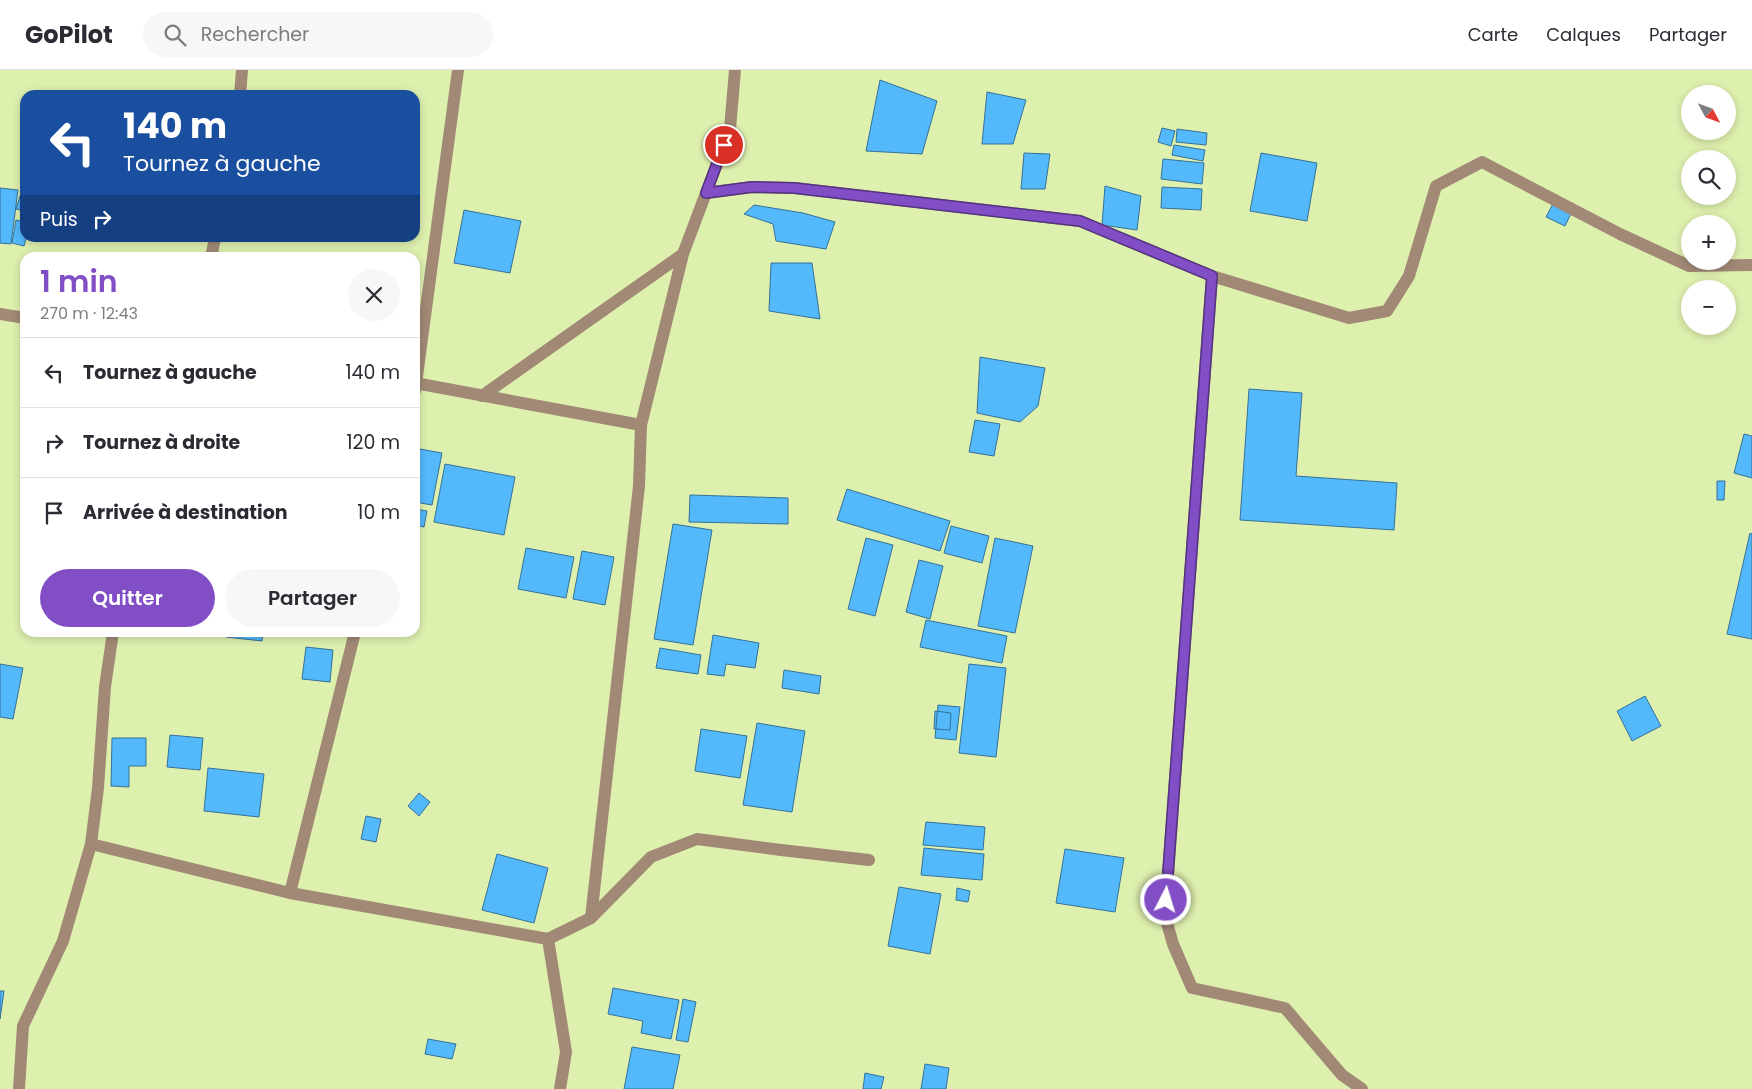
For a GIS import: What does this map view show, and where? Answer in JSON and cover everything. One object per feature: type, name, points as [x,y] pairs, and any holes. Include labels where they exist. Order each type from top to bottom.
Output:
[{"type":"street","points":[[240,90],[242,70]]},
{"type":"street","points":[[420,356],[458,70]]},
{"type":"street","points":[[591,918],[639,486],[641,425],[683,254],[730,129],[734,70]]},
{"type":"street","points":[[706,193],[752,187],[794,188],[1080,221],[1212,276],[1348,318],[1386,311],[1410,276],[1436,186],[1482,162],[1620,234],[1689,266],[1752,264]]},
{"type":"street","points":[[482,396],[683,254]]},
{"type":"street","points":[[1212,276],[1165,916],[1173,944],[1192,988],[1285,1008],[1342,1075],[1362,1089]]},
{"type":"street","points":[[0,314],[20,317]]},
{"type":"street","points":[[420,387],[641,425]]},
{"type":"street","points":[[19,1089],[23,1026],[63,941],[90,844],[98,788],[105,687],[112,637]]},
{"type":"street","points":[[290,893],[354,637]]},
{"type":"street","points":[[90,844],[290,893],[548,939],[591,918],[651,857],[697,839],[869,860]]},
{"type":"street","points":[[548,939],[566,1052],[560,1089]]},
{"type":"building","points":[[880,80],[937,101],[922,154],[866,151]]},
{"type":"building","points":[[987,92],[1026,100],[1013,144],[982,144]]},
{"type":"building","points":[[1162,128],[1175,131],[1171,146],[1158,142]]},
{"type":"building","points":[[1177,129],[1207,133],[1206,145],[1176,142]]},
{"type":"building","points":[[1174,145],[1205,150],[1203,161],[1172,155]]},
{"type":"building","points":[[1024,153],[1050,154],[1045,189],[1021,189]]},
{"type":"building","points":[[1261,153],[1317,163],[1307,221],[1250,211]]},
{"type":"building","points":[[1163,159],[1204,163],[1202,184],[1161,179]]},
{"type":"building","points":[[1105,186],[1141,196],[1137,230],[1102,225]]},
{"type":"building","points":[[1162,187],[1202,189],[1201,210],[1161,208]]},
{"type":"building","points":[[0,188],[18,190],[11,244],[0,243]]},
{"type":"building","points":[[20,196],[20,210],[16,209]]},
{"type":"building","points":[[1557,196],[1575,205],[1565,226],[1546,217]]},
{"type":"building","points":[[754,205],[803,213],[835,222],[826,249],[776,241],[773,224],[744,214]]},
{"type":"building","points":[[464,210],[521,221],[510,273],[454,263]]},
{"type":"building","points":[[16,220],[20,221],[20,242],[25,242],[24,246],[12,243]]},
{"type":"building","points":[[771,263],[812,263],[820,319],[769,311]]},
{"type":"building","points":[[980,357],[1045,368],[1038,406],[1020,422],[977,413]]},
{"type":"building","points":[[1249,389],[1302,393],[1296,476],[1397,483],[1394,530],[1240,520]]},
{"type":"building","points":[[975,420],[1000,424],[994,456],[969,452]]},
{"type":"building","points":[[1744,434],[1752,436],[1752,478],[1734,473]]},
{"type":"building","points":[[420,449],[442,453],[432,505],[420,503]]},
{"type":"building","points":[[445,464],[515,477],[504,535],[434,522]]},
{"type":"building","points":[[1717,481],[1725,481],[1724,500],[1717,500]]},
{"type":"building","points":[[847,489],[950,521],[940,551],[837,520]]},
{"type":"building","points":[[690,495],[788,498],[788,524],[689,522]]},
{"type":"building","points":[[420,510],[427,511],[424,527],[420,526]]},
{"type":"building","points":[[673,524],[712,530],[693,645],[654,639]]},
{"type":"building","points":[[951,526],[989,536],[982,563],[944,553]]},
{"type":"building","points":[[1750,533],[1752,534],[1752,639],[1727,634]]},
{"type":"building","points":[[866,538],[893,545],[875,616],[848,609]]},
{"type":"building","points":[[995,538],[1033,546],[1015,633],[978,626]]},
{"type":"building","points":[[526,548],[574,557],[566,598],[518,589]]},
{"type":"building","points":[[582,551],[614,557],[605,605],[573,599]]},
{"type":"building","points":[[919,560],[943,566],[930,619],[906,612]]},
{"type":"building","points":[[926,620],[1007,636],[1002,663],[920,647]]},
{"type":"building","points":[[713,635],[759,643],[755,668],[726,664],[724,676],[707,674]]},
{"type":"building","points":[[226,637],[262,637],[262,641]]},
{"type":"building","points":[[306,647],[333,650],[330,682],[302,679]]},
{"type":"building","points":[[660,648],[701,655],[698,674],[656,668]]},
{"type":"building","points":[[0,664],[23,668],[13,719],[0,717]]},
{"type":"building","points":[[969,664],[1006,668],[996,757],[959,753]]},
{"type":"building","points":[[784,670],[821,676],[819,694],[782,688]]},
{"type":"building","points":[[1645,696],[1661,726],[1632,741],[1617,711]]},
{"type":"building","points":[[938,705],[960,707],[956,740],[935,738]]},
{"type":"building","points":[[935,711],[951,713],[950,730],[934,729]]},
{"type":"building","points":[[757,723],[805,731],[792,812],[743,805]]},
{"type":"building","points":[[701,729],[747,736],[740,778],[695,771]]},
{"type":"building","points":[[170,735],[203,738],[200,770],[167,767]]},
{"type":"building","points":[[112,738],[146,738],[146,766],[129,766],[129,787],[111,786]]},
{"type":"building","points":[[208,768],[264,774],[259,817],[204,811]]},
{"type":"building","points":[[419,793],[430,802],[419,816],[408,806]]},
{"type":"building","points":[[366,816],[381,819],[376,842],[361,839]]},
{"type":"building","points":[[926,822],[985,827],[983,850],[923,845]]},
{"type":"building","points":[[924,848],[984,854],[982,880],[921,875]]},
{"type":"building","points":[[1065,849],[1124,858],[1115,912],[1056,903]]},
{"type":"building","points":[[497,854],[548,868],[534,923],[482,910]]},
{"type":"building","points":[[899,887],[941,894],[930,954],[888,946]]},
{"type":"building","points":[[957,888],[970,891],[968,902],[956,900]]},
{"type":"building","points":[[613,988],[679,1000],[671,1039],[641,1033],[643,1021],[608,1014]]},
{"type":"building","points":[[0,991],[4,991],[0,1019]]},
{"type":"building","points":[[683,999],[696,1002],[688,1042],[676,1040]]},
{"type":"building","points":[[428,1039],[456,1044],[452,1059],[425,1054]]},
{"type":"building","points":[[632,1047],[680,1055],[673,1089],[624,1089]]},
{"type":"building","points":[[925,1064],[949,1068],[946,1089],[921,1089]]},
{"type":"building","points":[[865,1073],[884,1077],[881,1089],[863,1089]]},
{"type":"route","points":[[724,145],[706,193],[752,187],[794,188],[1080,221],[1212,276],[1166,900]]}]
